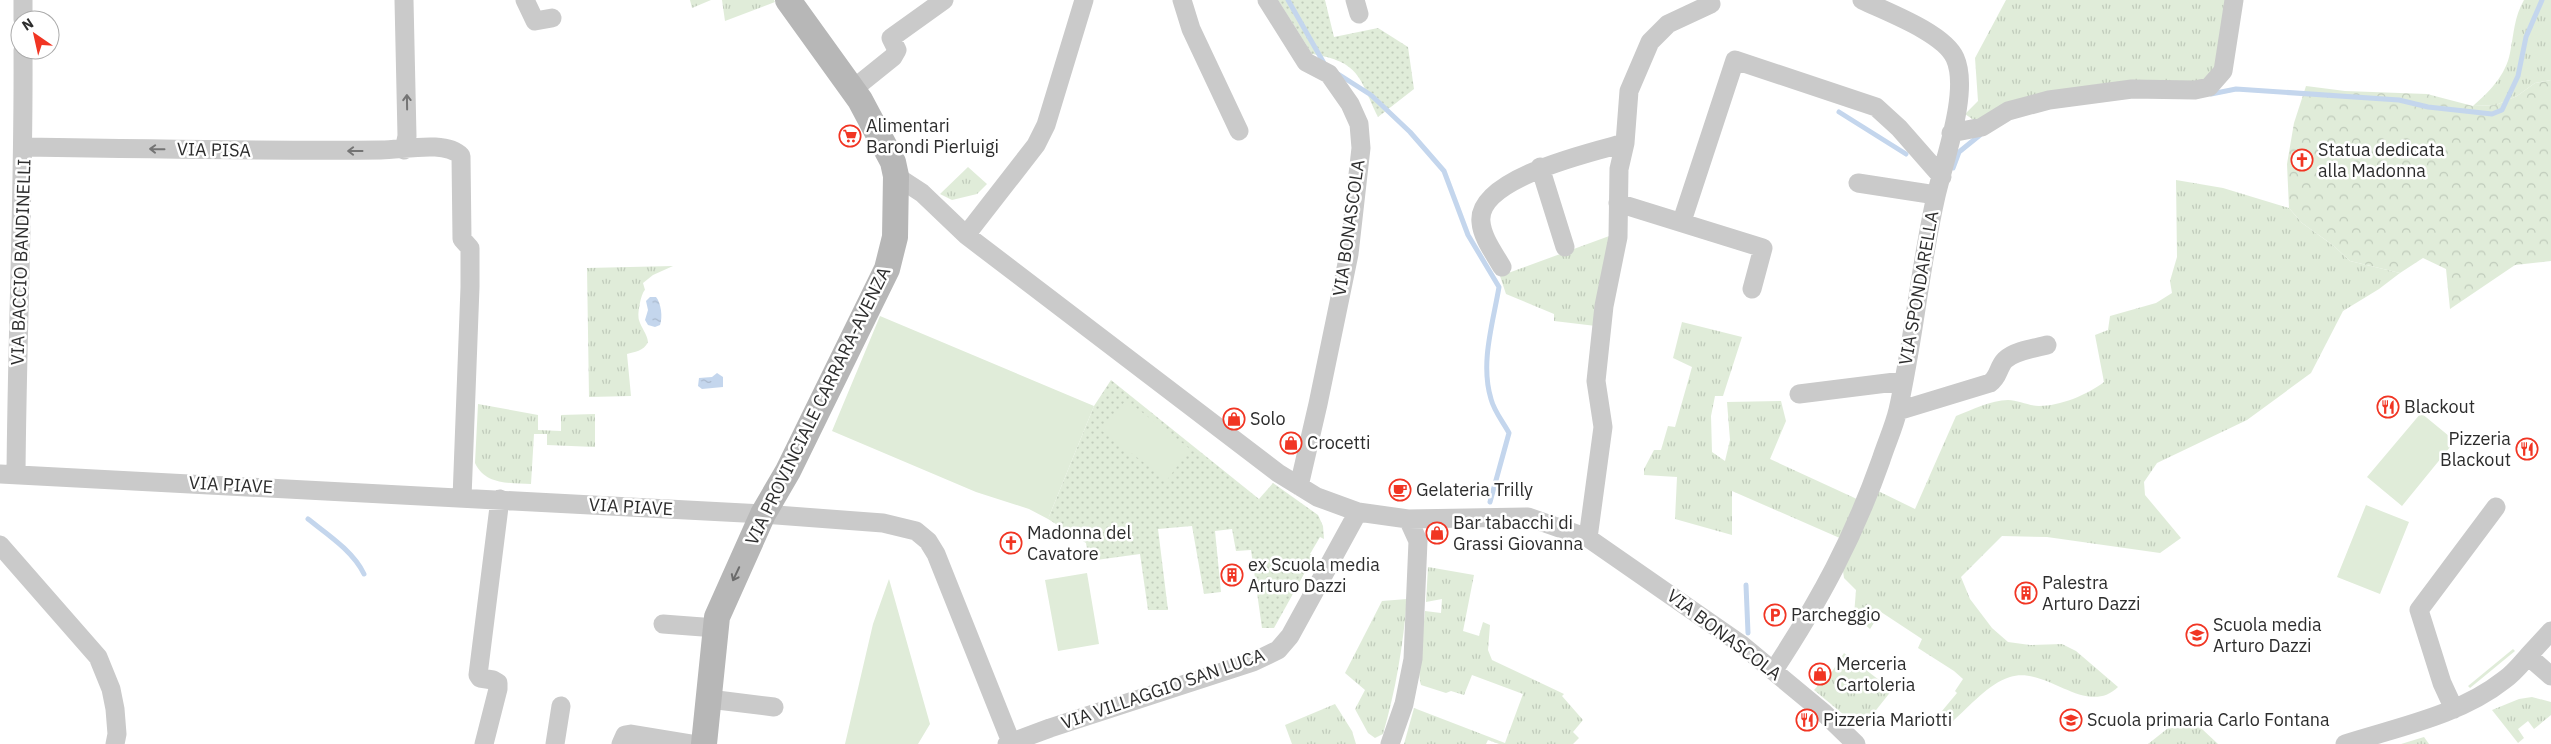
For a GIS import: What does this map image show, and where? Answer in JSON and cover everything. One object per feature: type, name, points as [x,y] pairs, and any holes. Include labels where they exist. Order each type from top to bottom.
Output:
[{"type":"main road","name":"VIA PROVINCIALE CARRARA-AVENZA","points":[[704,744],[717,617],[763,514],[788,470],[886,269],[896,237],[896,176],[893,162],[852,90],[788,0]]},
{"type":"street","points":[[404,0],[408,136],[404,150]]},
{"type":"street","points":[[525,0],[535,21],[552,18]]},
{"type":"street","points":[[852,90],[893,57],[897,50],[891,38],[944,0]]},
{"type":"street","points":[[966,234],[1036,145],[1046,125],[1084,0]]},
{"type":"street","points":[[1182,0],[1191,29],[1239,131]]},
{"type":"street","name":"VIA BONASCOLA","points":[[1267,0],[1306,62],[1330,74],[1350,104],[1359,124],[1361,148],[1348,254],[1318,404],[1299,486]]},
{"type":"street","name":"VIA SPONDARELLA","points":[[1774,670],[1805,624],[1846,548],[1865,506],[1898,411],[1936,195],[1942,177],[1959,99],[1960,78],[1954,57],[1944,43],[1862,0]]},
{"type":"street","points":[[1951,133],[1982,126],[2008,111],[2049,100],[2132,89],[2195,90],[2209,87],[2223,71],[2234,0]]},
{"type":"street","points":[[1588,538],[1602,436],[1596,381],[1604,306],[1618,236],[1619,169],[1625,143],[1629,91],[1650,42],[1668,24],[1711,4]]},
{"type":"street","name":"VIA BACCIO BANDINELLI","points":[[8,474],[24,148],[23,60]]},
{"type":"street","points":[[1682,221],[1735,60],[1876,106],[1899,128],[1942,177]]},
{"type":"street","points":[[1502,267],[1488,242],[1480,221],[1484,207],[1502,188],[1540,167],[1625,143]]},
{"type":"street","name":"VIA PISA","points":[[24,148],[271,151],[404,150],[446,147],[456,150],[461,156],[462,239],[470,248],[462,498]]},
{"type":"street","points":[[1540,167],[1565,247]]},
{"type":"street","name":"VIA BONASCOLA","points":[[896,176],[922,193],[966,234],[1278,473],[1299,486],[1328,502],[1358,512],[1408,519],[1528,517],[1542,520],[1588,538],[1699,614],[1774,670],[1853,743]]},
{"type":"street","name":"VIA SPONDARELLA","points":[[1858,183],[1936,195]]},
{"type":"street","points":[[1618,203],[1682,221],[1763,248],[1752,289]]},
{"type":"street","points":[[1898,411],[1990,383],[1996,379],[2004,361],[2011,356],[2047,345]]},
{"type":"street","name":"VIA SPONDARELLA","points":[[1798,394],[1903,381]]},
{"type":"street","name":"VIA PIAVE","points":[[8,474],[763,514]]},
{"type":"street","points":[[484,744],[498,683],[493,680],[480,678],[478,675],[500,499]]},
{"type":"street","points":[[2454,709],[2442,683],[2419,610],[2496,507]]},
{"type":"street","name":"VIA VILLAGGIO SAN LUCA","points":[[763,514],[883,523],[916,531],[928,541],[936,554],[1009,743],[1253,662],[1278,650],[1290,636],[1358,512]]},
{"type":"street","points":[[1390,744],[1404,704],[1413,659],[1418,541],[1408,519]]},
{"type":"street","points":[[0,545],[98,657],[111,689],[115,709],[117,734],[115,744]]},
{"type":"street","points":[[664,624],[716,628]]},
{"type":"street","points":[[2345,744],[2454,709],[2478,698],[2505,680],[2551,631]]},
{"type":"street","points":[[2528,656],[2551,676]]},
{"type":"street","points":[[708,699],[774,707]]},
{"type":"street","points":[[555,744],[561,706]]},
{"type":"street","points":[[621,744],[626,736],[631,734],[692,744]]},
{"type":"green space","points":[[690,0],[711,0],[692,8]]},
{"type":"green space","points":[[722,0],[774,0],[775,2],[725,21]]},
{"type":"green space","points":[[1278,0],[1325,0],[1334,37],[1378,28],[1408,47],[1414,89],[1378,117],[1356,74],[1340,62],[1328,57],[1312,54]]},
{"type":"green space","points":[[2006,0],[2229,0],[2221,61],[2204,82],[1975,121],[1965,114],[1978,101],[1975,58]]},
{"type":"green space","points":[[2524,0],[2551,0],[2551,80],[2535,83],[2517,96],[2496,105],[2473,106],[2491,89],[2505,69],[2516,19]]},
{"type":"green space","points":[[2551,80],[2551,261],[2515,265],[2450,309],[2446,269],[2423,258],[2400,273],[2350,261],[2334,246],[2302,223],[2289,208],[2287,164],[2294,123],[2306,86],[2345,91],[2427,94],[2473,106],[2496,105],[2517,96],[2535,83]]},
{"type":"green space","points":[[968,167],[987,184],[977,194],[952,200],[940,194]]},
{"type":"green space","points":[[2176,180],[2223,188],[2289,208],[2302,223],[2334,246],[2350,261],[2400,273],[2379,289],[2343,311],[2311,373],[2247,420],[2157,463],[2144,482],[2145,495],[2181,538],[2160,553],[2047,537],[2002,536],[1961,577],[1970,599],[1992,628],[2008,642],[2030,645],[2062,644],[2076,651],[2118,687],[2106,695],[2093,697],[2079,694],[2038,678],[2024,675],[2010,677],[1987,690],[1953,721],[1942,711],[1957,693],[1955,691],[1963,679],[1918,648],[1922,639],[1881,612],[1870,629],[1854,615],[1856,590],[1844,578],[1842,564],[1876,490],[1915,509],[1956,416],[2002,400],[2012,400],[2039,406],[2056,404],[2082,395],[2104,382],[2095,335],[2108,330],[2110,316],[2156,303],[2172,293],[2170,281],[2177,257]]},
{"type":"green space","points":[[1612,235],[1596,326],[1554,321],[1554,314],[1506,294],[1500,276]]},
{"type":"green space","points":[[673,266],[653,275],[643,283],[645,290],[641,299],[639,317],[648,342],[636,352],[627,354],[631,396],[589,397],[587,268]]},
{"type":"green space","points":[[880,316],[1094,406],[1048,519],[1029,509],[976,492],[832,431]]},
{"type":"green space","points":[[1682,322],[1742,337],[1723,396],[1715,396],[1711,416],[1712,452],[1725,461],[1730,440],[1727,402],[1781,401],[1786,421],[1770,459],[1859,500],[1842,539],[1732,491],[1732,535],[1675,519],[1677,477],[1644,475],[1644,469],[1654,450],[1661,450],[1668,426],[1675,427],[1692,367],[1673,358]]},
{"type":"green space","points":[[1111,380],[1259,499],[1273,483],[1318,515],[1323,526],[1324,539],[1320,537],[1310,554],[1314,556],[1274,628],[1262,628],[1251,550],[1236,551],[1232,529],[1215,531],[1221,592],[1204,594],[1192,526],[1158,529],[1168,610],[1148,610],[1140,554],[1089,561],[1086,543],[1048,519],[1094,406]]},
{"type":"green space","points":[[1126,400],[1190,449],[1167,480],[1102,431]]},
{"type":"green space","points":[[478,404],[538,415],[538,430],[561,431],[561,415],[595,414],[595,447],[547,445],[547,434],[534,434],[531,484],[507,483],[492,479],[479,470],[475,463]]},
{"type":"green space","points":[[2421,413],[2455,441],[2402,506],[2367,477]]},
{"type":"green space","points":[[2366,505],[2409,522],[2380,594],[2337,577]]},
{"type":"green space","points":[[1428,567],[1474,575],[1463,631],[1479,636],[1483,622],[1490,625],[1488,650],[1492,660],[1564,694],[1562,696],[1583,720],[1573,732],[1579,738],[1573,744],[1499,744],[1488,740],[1486,744],[1404,744],[1414,708],[1505,743],[1523,694],[1472,675],[1464,695],[1451,691],[1446,693],[1421,685],[1420,660],[1425,611],[1441,613],[1442,599],[1426,602]]},
{"type":"green space","points":[[1087,573],[1099,644],[1058,651],[1045,580]]},
{"type":"green space","points":[[889,579],[930,724],[918,744],[845,744],[873,624]]},
{"type":"green space","points":[[1407,599],[1401,651],[1392,701],[1383,734],[1375,738],[1368,733],[1355,709],[1365,690],[1345,673],[1382,601]]},
{"type":"green space","points":[[2513,649],[2515,651],[2470,688],[2468,686]]},
{"type":"green space","points":[[1844,653],[1892,690],[1861,729],[1814,690],[1823,680],[1826,681]]},
{"type":"green space","points":[[2532,697],[2551,702],[2551,715],[2534,729],[2528,721],[2518,729],[2524,738],[2518,743],[2492,710],[2519,699]]},
{"type":"green space","points":[[1335,704],[1352,731],[1356,744],[1292,744],[1285,725]]},
{"type":"green space","points":[[2186,714],[2218,744],[2148,744]]},
{"type":"green space","points":[[2424,737],[2429,744],[2401,744]]},
{"type":"water","points":[[650,297],[656,297],[661,310],[660,325],[655,327],[648,325],[645,320],[648,310],[646,301]]},
{"type":"water","points":[[717,373],[723,377],[723,387],[702,389],[698,386],[699,378],[712,377]]},
{"type":"waterway","points":[[1288,0],[1325,65]]},
{"type":"waterway","points":[[2211,94],[2236,89],[2399,100],[2428,107],[2492,114],[2502,110],[2518,76],[2526,37],[2542,0]]},
{"type":"waterway","points":[[1338,74],[1371,95],[1410,132],[1444,171],[1468,235],[1499,287],[1489,343],[1487,371],[1492,403],[1509,433],[1490,502]]},
{"type":"waterway","points":[[1839,112],[1906,154]]},
{"type":"waterway","points":[[1953,168],[1959,152],[1980,135]]},
{"type":"waterway","points":[[308,519],[346,550],[364,574]]},
{"type":"waterway","points":[[1746,585],[1748,633]]},
{"type":"place","name":"Alimentari Barondi Pierluigi","points":[[850,136]]},
{"type":"place","name":"Statua dedicata alla Madonna","points":[[2302,160]]},
{"type":"place","name":"Blackout","points":[[2388,407]]},
{"type":"place","name":"Solo","points":[[1234,419]]},
{"type":"place","name":"Crocetti","points":[[1291,443]]},
{"type":"place","name":"Pizzeria Blackout","points":[[2527,449]]},
{"type":"place","name":"Gelateria Trilly","points":[[1400,490]]},
{"type":"place","name":"Bar tabacchi di Grassi Giovanna","points":[[1437,533]]},
{"type":"place","name":"Madonna del Cavatore","points":[[1011,543]]},
{"type":"place","name":"ex Scuola media Arturo Dazzi","points":[[1232,575]]},
{"type":"place","name":"Palestra Arturo Dazzi","points":[[2026,593]]},
{"type":"place","name":"Parcheggio","points":[[1775,615]]},
{"type":"place","name":"Scuola media Arturo Dazzi","points":[[2197,635]]},
{"type":"place","name":"Merceria Cartoleria","points":[[1820,674]]},
{"type":"place","name":"Pizzeria Mariotti","points":[[1807,720]]},
{"type":"place","name":"Scuola primaria Carlo Fontana","points":[[2071,720]]}]
